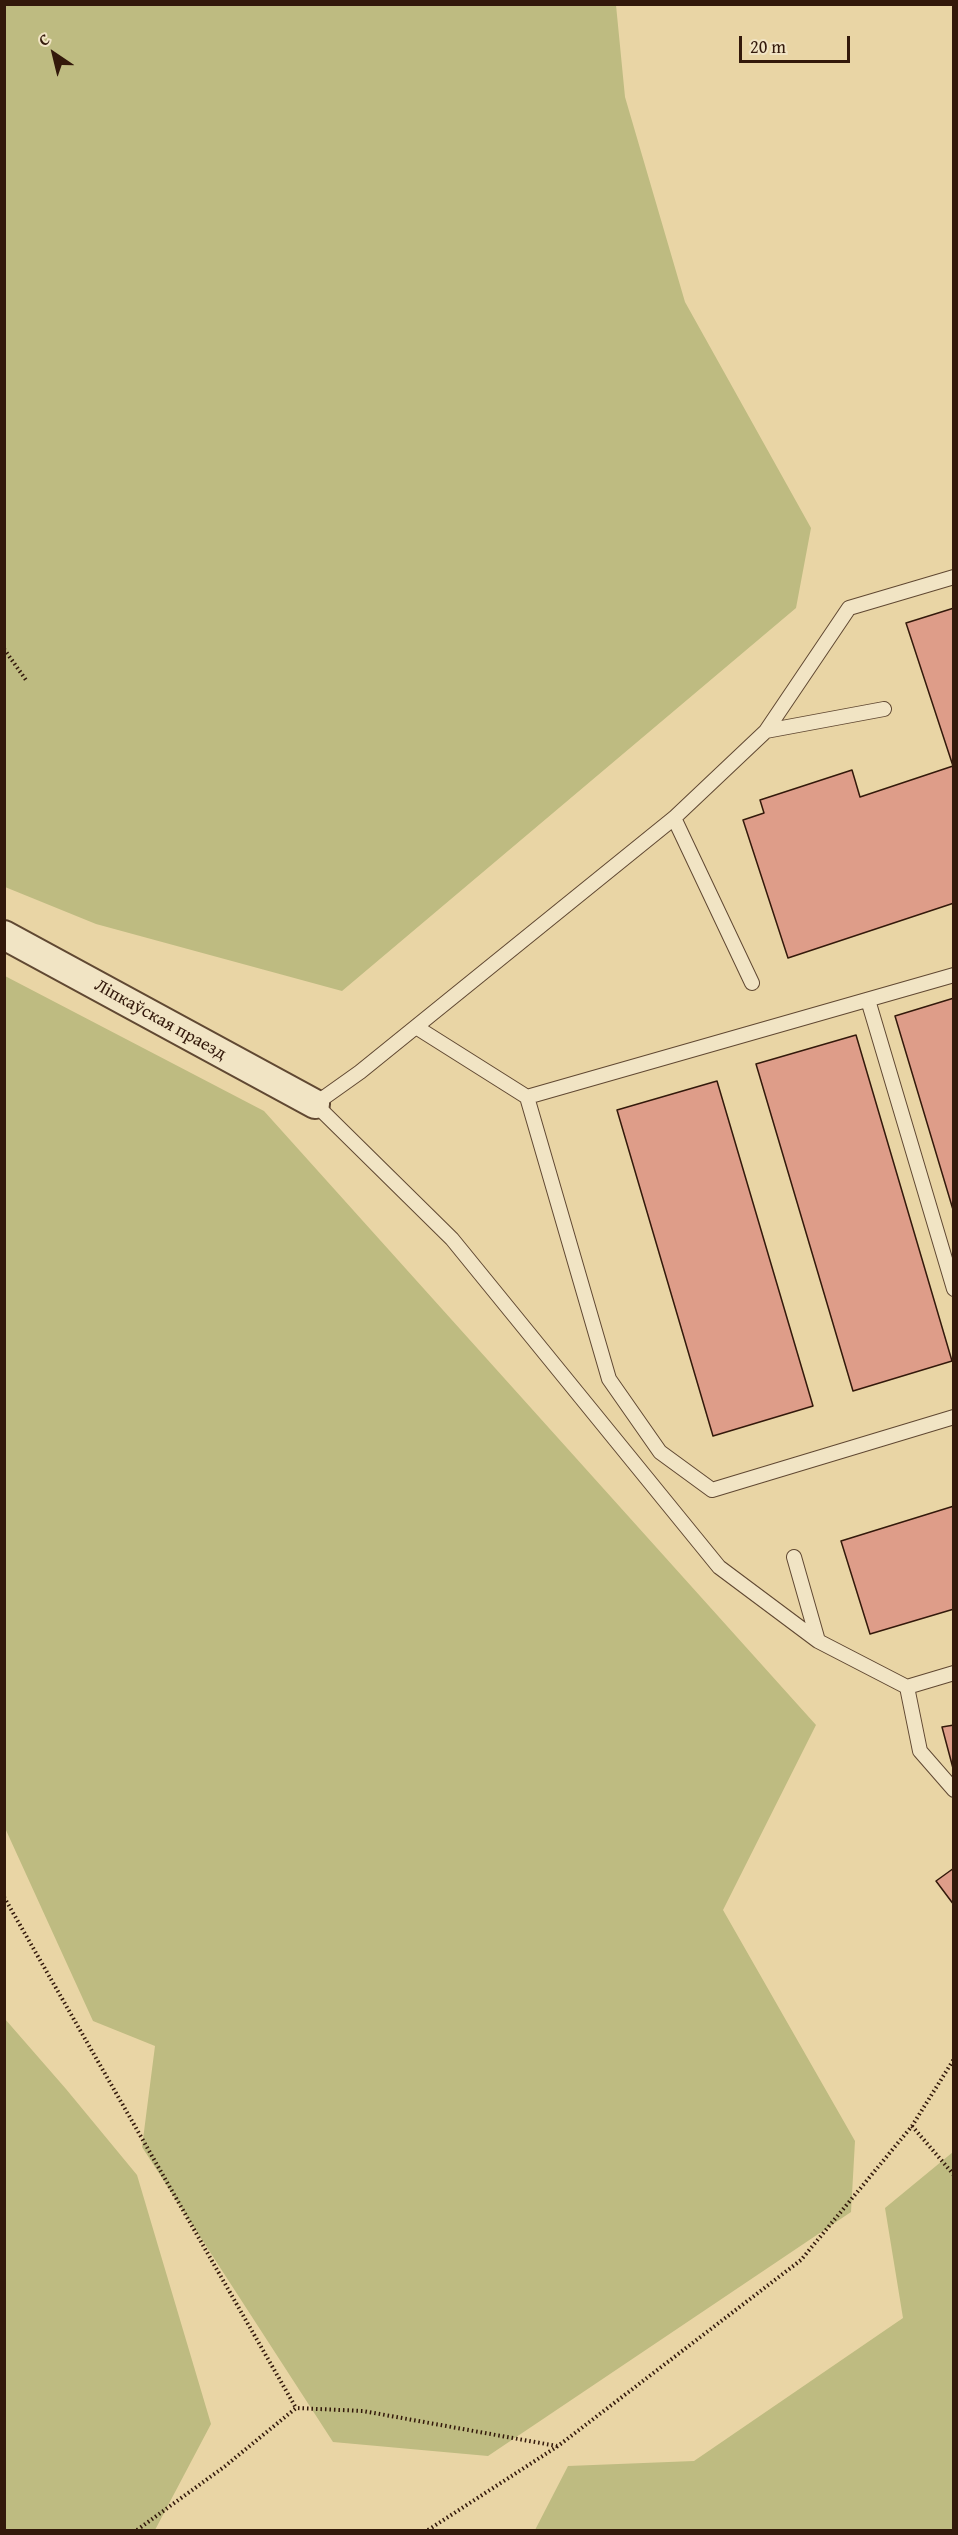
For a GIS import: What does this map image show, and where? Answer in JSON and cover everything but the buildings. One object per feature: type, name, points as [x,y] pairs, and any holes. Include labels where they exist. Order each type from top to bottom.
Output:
[{"type":"street","name":"Ліпкаўская праезд","points":[[4,935],[315,1104]]},
{"type":"lane","points":[[954,577],[849,608],[766,731],[674,818],[360,1072],[315,1104],[452,1239],[719,1567],[818,1641],[907,1687],[954,1673]]},
{"type":"lane","points":[[766,731],[884,709]]},
{"type":"lane","points":[[674,818],[752,983]]},
{"type":"lane","points":[[526,1097],[954,975]]},
{"type":"lane","points":[[868,1000],[954,1289]]},
{"type":"lane","points":[[416,1027],[526,1097],[609,1379],[660,1452],[712,1490],[954,1417]]},
{"type":"lane","points":[[794,1557],[818,1641]]},
{"type":"lane","points":[[907,1687],[920,1751],[954,1790]]},
{"type":"path","points":[[4,649],[26,680]]},
{"type":"path","points":[[4,1897],[296,2408]]},
{"type":"path","points":[[428,2530],[558,2446],[801,2260],[912,2126],[954,2059]]},
{"type":"path","points":[[912,2126],[954,2175]]},
{"type":"path","points":[[137,2530],[224,2467],[296,2408],[363,2410],[558,2446]]},
{"type":"shaded area","points":[[4,5],[616,5],[625,97],[685,302],[811,528],[796,608],[342,991],[96,924],[5,887]]},
{"type":"shaded area","points":[[5,976],[264,1111],[816,1725],[723,1910],[855,2141],[851,2212],[488,2456],[333,2442],[142,2147],[155,2046],[93,2021],[5,1828]]},
{"type":"shaded area","points":[[5,2019],[137,2175],[211,2424],[155,2530],[5,2530]]},
{"type":"shaded area","points":[[953,2152],[953,2530],[535,2530],[568,2466],[694,2461],[903,2318],[885,2208]]}]
